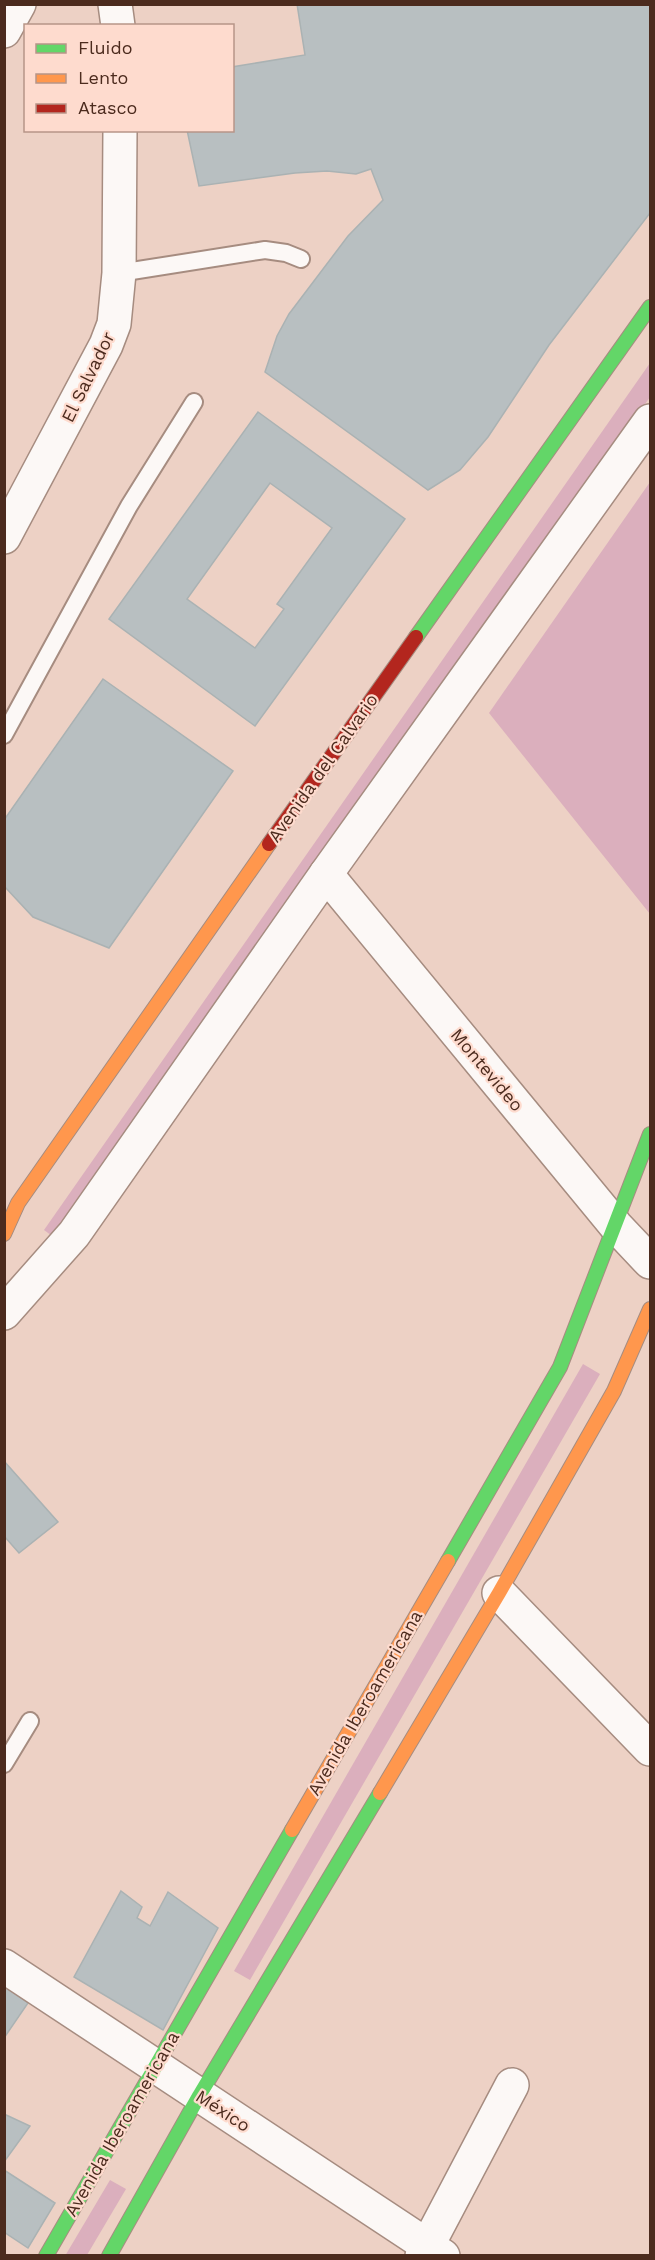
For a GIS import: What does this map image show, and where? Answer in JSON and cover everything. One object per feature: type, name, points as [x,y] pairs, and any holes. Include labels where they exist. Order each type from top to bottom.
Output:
[{"type":"street","points":[[4,31],[19,4]]},
{"type":"street","points":[[115,4],[118,24]]},
{"type":"street","name":"El Salvador","points":[[4,537],[106,345],[114,324],[119,273],[120,132]]},
{"type":"street","name":"Avenida del Calvario","points":[[4,1234],[18,1203],[31,1183],[651,307]]},
{"type":"street","points":[[4,1313],[74,1234],[326,874],[651,421]]},
{"type":"street","name":"Montevideo","points":[[326,874],[616,1226],[651,1262]]},
{"type":"street","name":"Avenida Iberoamericana","points":[[46,2256],[560,1367],[651,1134]]},
{"type":"street","points":[[616,1226],[651,1227]]},
{"type":"street","points":[[109,2256],[199,2096],[499,1593],[614,1391],[651,1309]]},
{"type":"street","points":[[499,1593],[651,1749]]},
{"type":"street","name":"México","points":[[4,1966],[157,2066],[431,2252]]},
{"type":"street","points":[[431,2252],[512,2085]]},
{"type":"lane","points":[[119,273],[266,250],[286,253],[301,259]]},
{"type":"lane","points":[[4,735],[129,506],[194,402]]},
{"type":"lane","points":[[4,1764],[30,1721]]},
{"type":"shaded area","points":[[650,363],[650,397],[59,1241],[44,1230]]},
{"type":"shaded area","points":[[650,482],[650,914],[489,713]]},
{"type":"shaded area","points":[[583,1364],[600,1374],[250,1980],[234,1971]]},
{"type":"shaded area","points":[[110,2180],[126,2189],[87,2255],[65,2256]]},
{"type":"building","points":[[297,4],[650,4],[650,213],[549,345],[488,437],[460,470],[428,490],[265,372],[277,336],[289,314],[348,236],[383,200],[371,169],[356,174],[327,171],[295,173],[199,186],[187,132],[234,132],[234,67],[305,55]]},
{"type":"building","points":[[258,412],[405,519],[255,726],[109,619]],"holes":[[[270,483],[332,528],[277,604],[284,609],[255,648],[187,599]]]},
{"type":"building","points":[[103,679],[233,771],[109,948],[33,917],[4,886],[4,820]]},
{"type":"building","points":[[4,1461],[58,1522],[19,1553],[4,1536]]},
{"type":"building","points":[[121,1891],[142,1907],[137,1918],[150,1926],[168,1892],[218,1928],[163,2030],[74,1977]]},
{"type":"building","points":[[4,1986],[28,2003],[4,2038]]},
{"type":"building","points":[[4,2114],[30,2126],[4,2162]]},
{"type":"building","points":[[4,2170],[55,2203],[28,2248],[4,2232]]},
{"type":"traffic: fast","points":[[416,637],[650,307]]},
{"type":"traffic: fast","points":[[448,1561],[560,1367],[650,1134]]},
{"type":"traffic: fast","points":[[109,2256],[199,2096],[380,1793]]},
{"type":"traffic: fast","points":[[46,2256],[292,1830]]},
{"type":"traffic: slow","points":[[4,1234],[18,1203],[269,844]]},
{"type":"traffic: slow","points":[[380,1793],[499,1593],[614,1391],[650,1309]]},
{"type":"traffic: slow","points":[[292,1830],[448,1561]]},
{"type":"traffic: jam","points":[[269,844],[416,637]]}]
